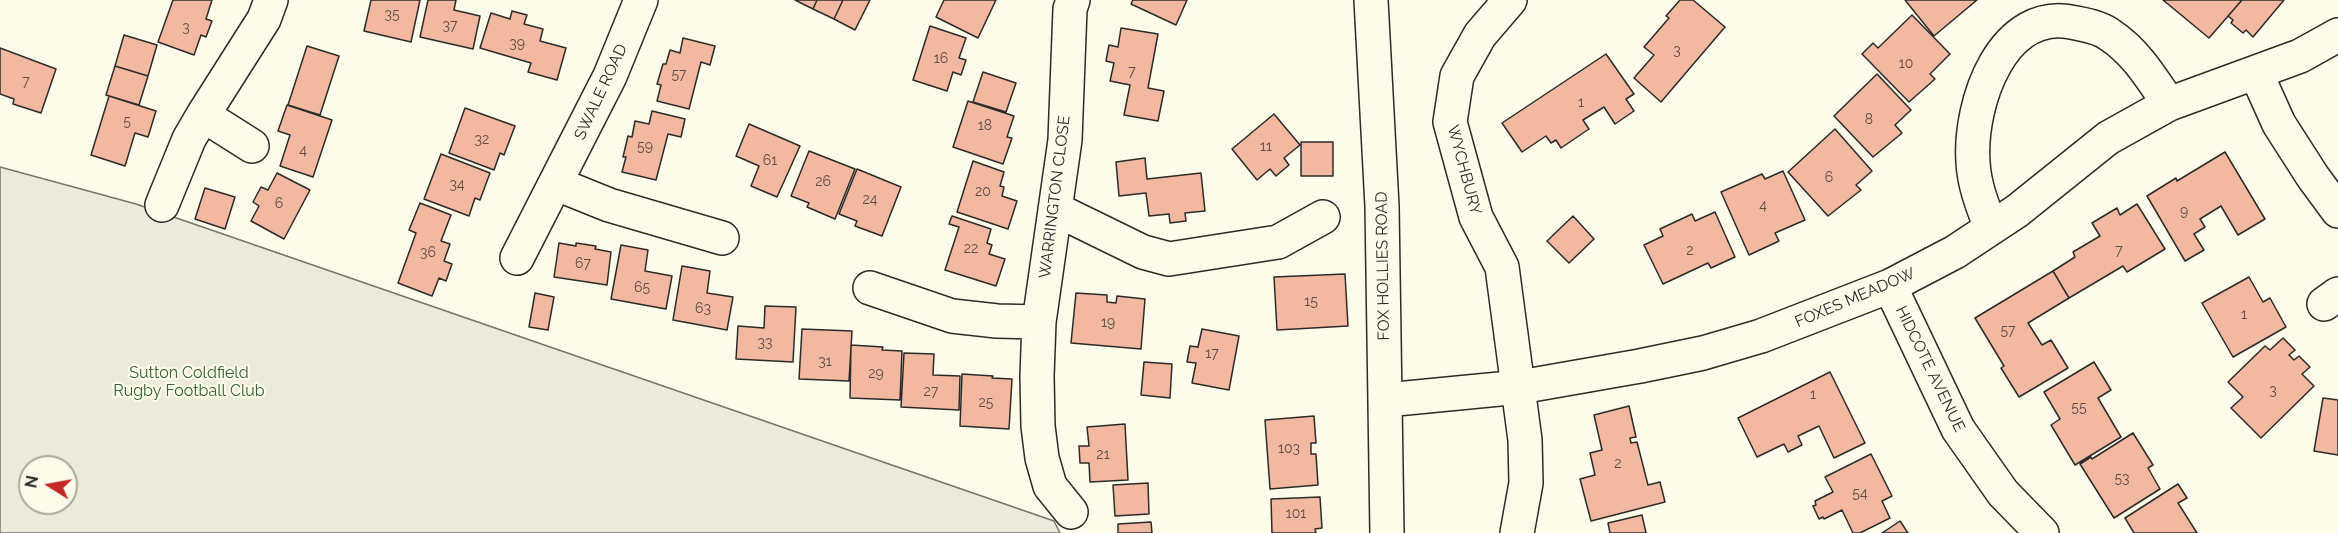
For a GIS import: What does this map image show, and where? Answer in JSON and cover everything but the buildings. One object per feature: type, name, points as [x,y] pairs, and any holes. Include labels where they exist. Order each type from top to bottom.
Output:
[{"type":"street","points":[[162,205],[189,139],[264,19],[272,0]]},
{"type":"street","name":"WARRINGTON CLOSE","points":[[1071,512],[1050,486],[1042,458],[1038,426],[1037,376],[1039,322],[1065,140],[1070,9],[1073,0]]},
{"type":"street","name":"FOX HOLLIES ROAD","points":[[1371,0],[1382,206],[1388,533]]},
{"type":"street","name":"WYCHBURY","points":[[1510,0],[1480,35],[1457,76],[1450,122],[1476,217],[1502,267],[1520,387],[1525,440],[1526,483],[1517,533]]},
{"type":"street","name":"SWALE ROAD","points":[[517,258],[557,184],[610,76],[635,2]]},
{"type":"street","points":[[1991,228],[1977,191],[1972,163],[1974,128],[1986,82],[2000,55],[2020,33],[2042,21],[2063,19],[2108,33],[2129,49],[2169,104]]},
{"type":"street","name":"FOXES MEADOW","points":[[1386,400],[1520,387],[1703,353],[1761,336],[1890,286],[1955,252],[2017,211],[2108,138],[2169,104],[2300,56],[2338,35]]},
{"type":"street","points":[[2256,73],[2279,124],[2338,211]]},
{"type":"street","points":[[203,115],[252,146]]},
{"type":"street","points":[[557,184],[609,205],[722,238]]},
{"type":"street","points":[[1055,209],[1143,252],[1168,259],[1278,242],[1323,217]]},
{"type":"street","name":"HIDCOTE AVENUE","points":[[1890,286],[1958,429],[2003,493],[2042,533]]},
{"type":"street","points":[[870,288],[952,316],[997,321],[1039,322]]},
{"type":"green space","name":"Sutton Coldfield Rugby Football Club","points":[[0,167],[136,204],[1054,521],[1060,533],[0,533]]}]
